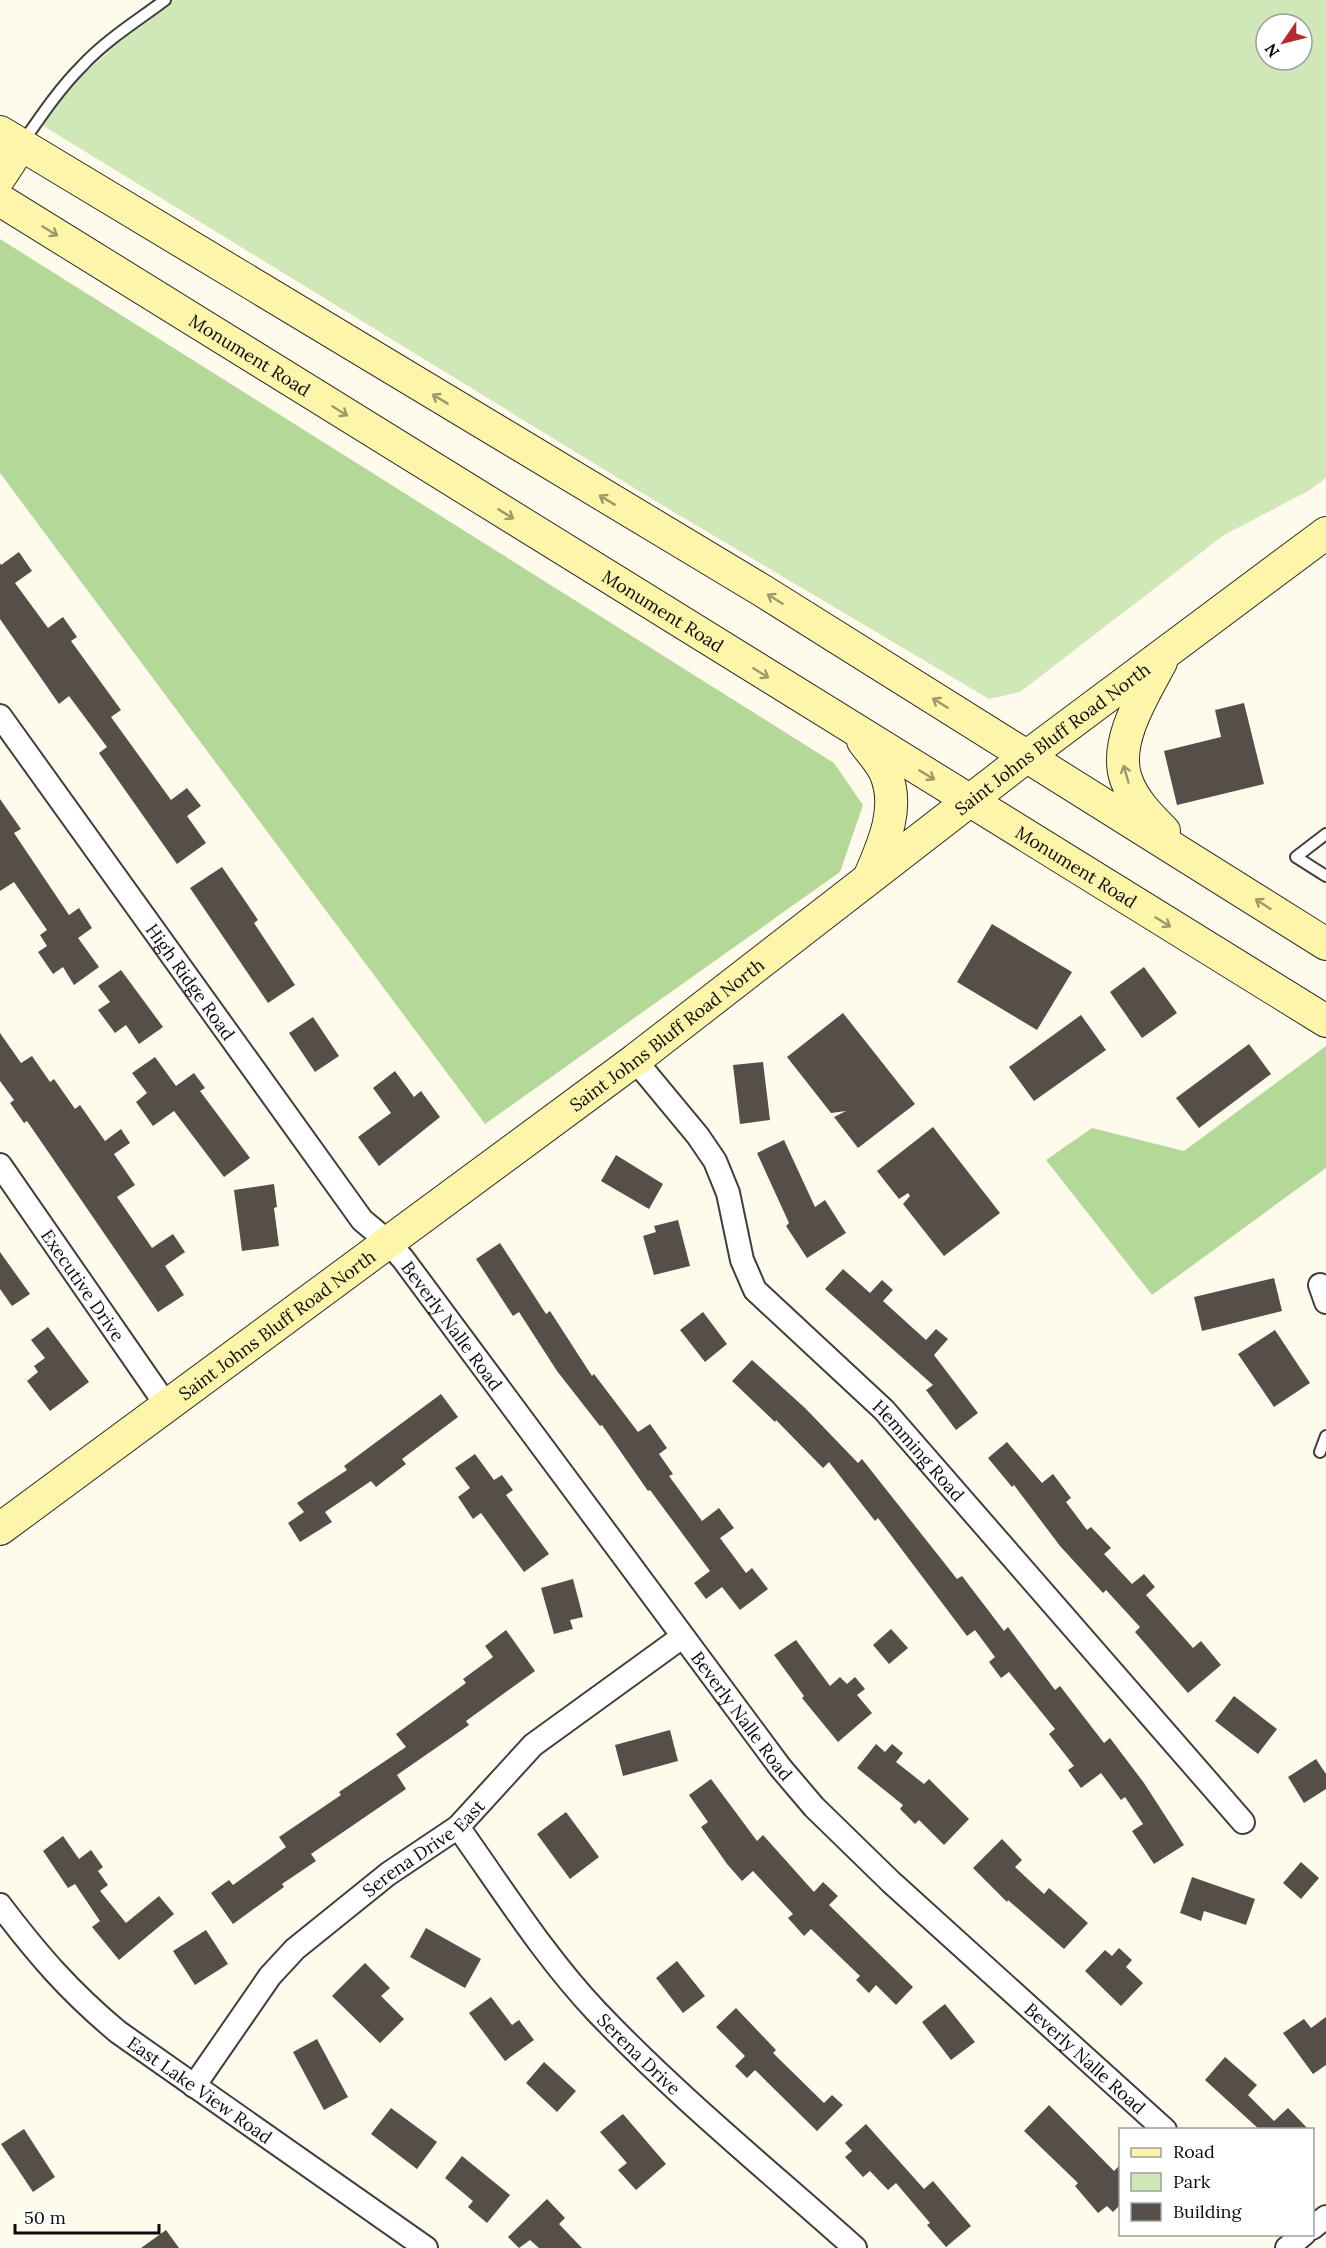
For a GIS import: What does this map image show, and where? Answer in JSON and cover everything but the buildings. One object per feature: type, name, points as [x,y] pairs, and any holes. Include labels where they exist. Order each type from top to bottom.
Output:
[{"type":"main road","points":[[0,177],[11,139],[763,591],[1326,944]]},
{"type":"main road","name":"Monument Road","points":[[0,200],[1326,1021]]},
{"type":"main road","name":"Saint Johns Bluff Road North","points":[[0,1529],[635,1060],[971,802],[1026,757],[1326,533]]},
{"type":"main road","points":[[1166,653],[1132,714],[1122,761],[1126,780],[1141,807],[1185,854]]},
{"type":"main road","points":[[858,733],[885,773],[891,797],[886,839],[867,881]]},
{"type":"street","name":"High Ridge Road","points":[[0,716],[362,1220],[387,1241]]},
{"type":"street","name":"Hemming Road","points":[[635,1060],[698,1136],[715,1161],[728,1193],[742,1260],[755,1290],[884,1410],[1243,1822]]},
{"type":"street","name":"Executive Drive","points":[[2,1173],[167,1406]]},
{"type":"street","name":"Beverly Nalle Road","points":[[387,1241],[682,1637],[814,1807],[891,1882],[1164,2128]]},
{"type":"street","name":"Serena Drive East","points":[[194,2086],[270,1976],[295,1949],[388,1874],[459,1827],[533,1745],[682,1637]]},
{"type":"street","name":"Serena Drive","points":[[459,1827],[558,1967],[596,2011],[639,2055],[855,2248]]},
{"type":"street","name":"East Lake View Road","points":[[0,1905],[40,1958],[77,1998],[118,2032],[426,2248]]},
{"type":"street","points":[[1314,2226],[1326,2217]]},
{"type":"street","points":[[1272,2236],[1282,2248]]},
{"type":"street","points":[[1287,2248],[1303,2236]]},
{"type":"lane","points":[[11,139],[49,104],[82,66],[117,34],[165,0]]},
{"type":"lane","points":[[1326,834],[1296,857],[1326,876]]},
{"type":"lane","points":[[1320,1452],[1326,1436]]},
{"type":"green space","points":[[168,0],[1326,0],[1326,478],[1310,490],[1224,535],[1020,692],[989,699],[662,505],[32,119]]},
{"type":"green space","points":[[0,239],[834,763],[863,805],[840,872],[485,1124],[0,473]]},
{"type":"green space","points":[[1326,1046],[1326,1168],[1152,1295],[1046,1160],[1092,1128],[1184,1151]]}]
